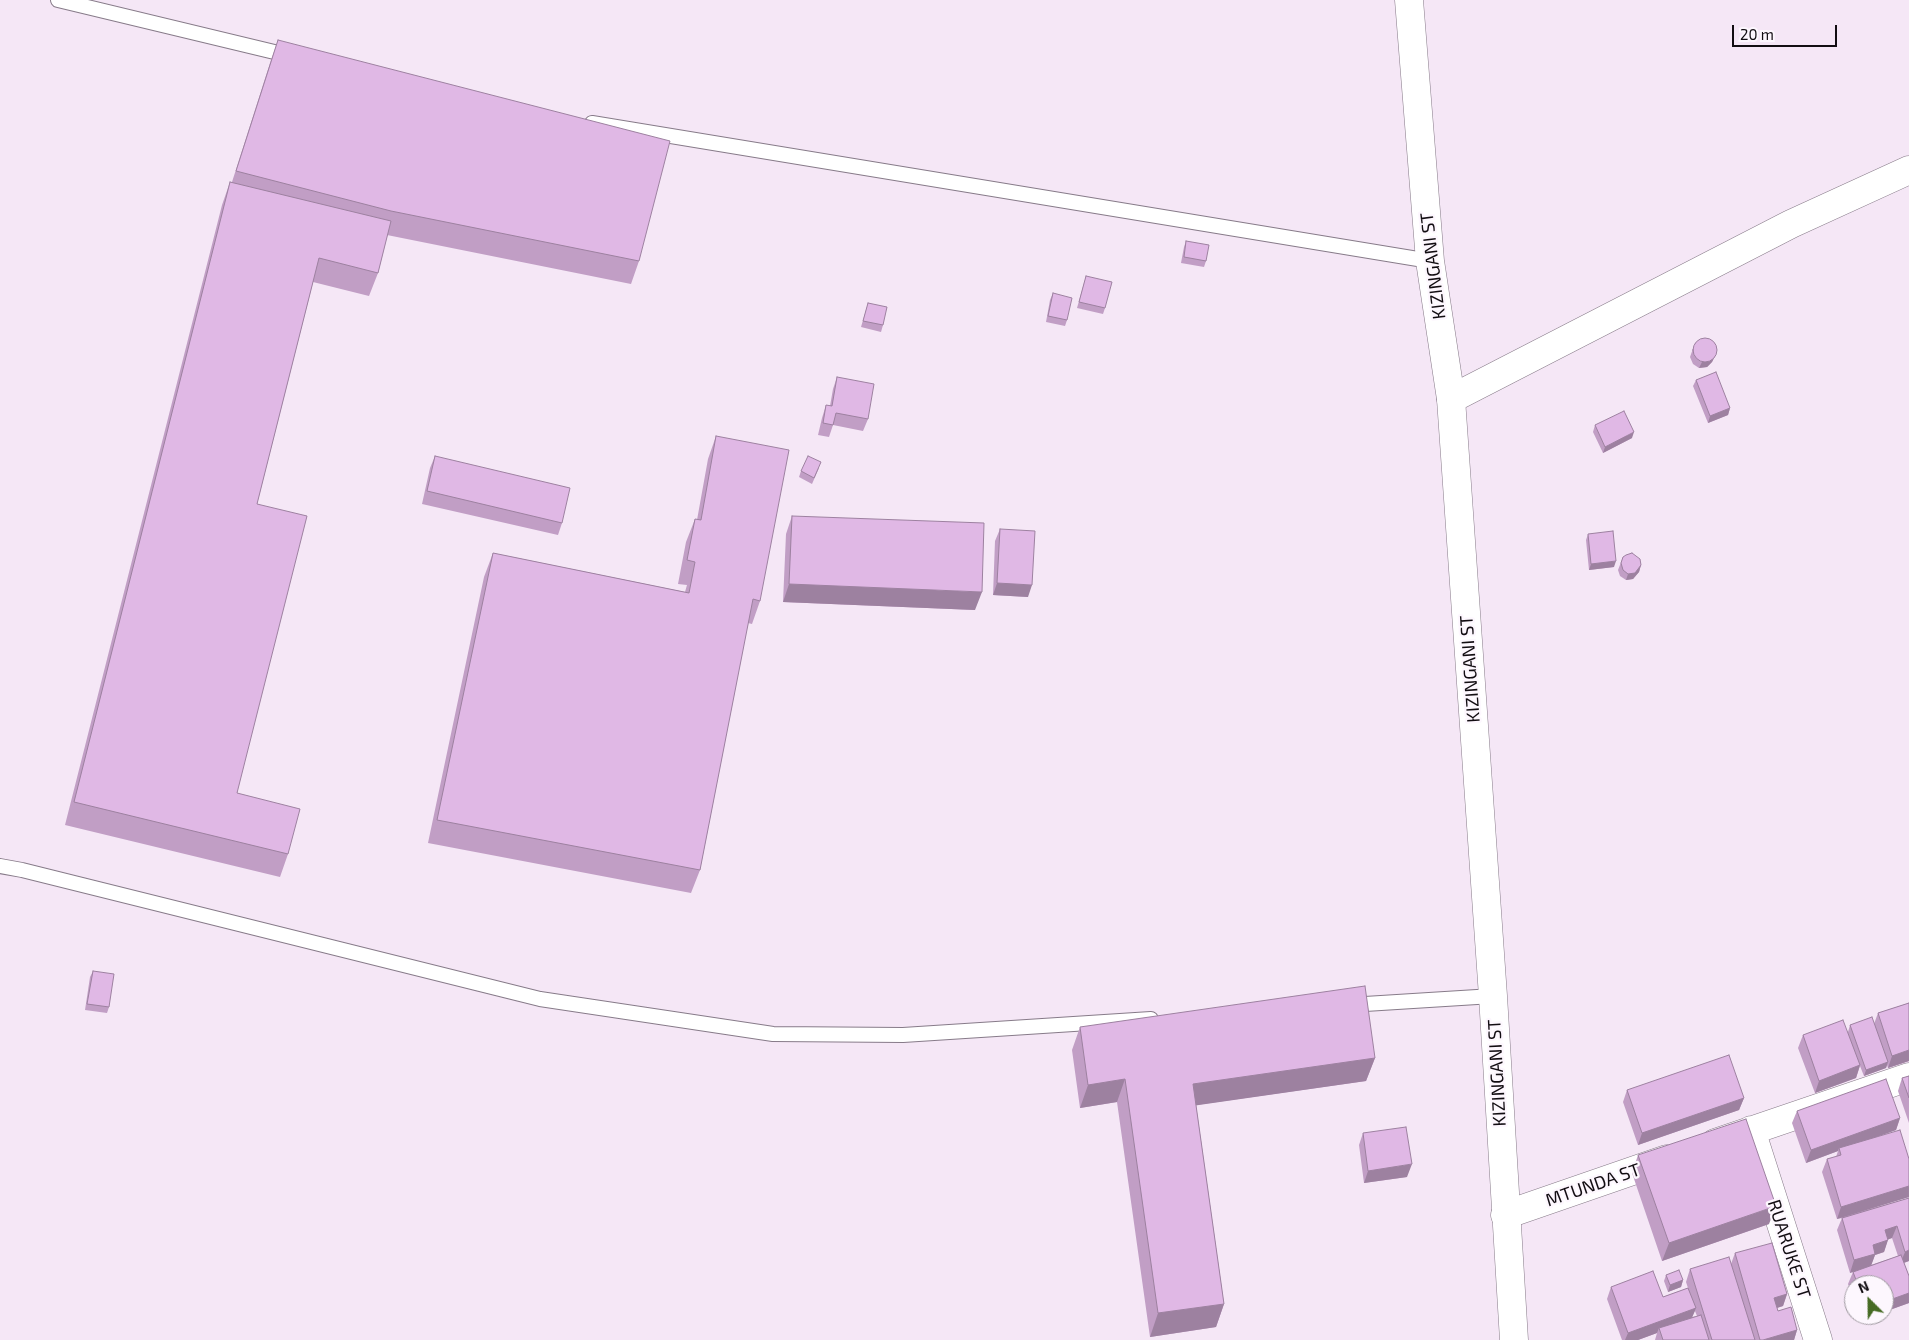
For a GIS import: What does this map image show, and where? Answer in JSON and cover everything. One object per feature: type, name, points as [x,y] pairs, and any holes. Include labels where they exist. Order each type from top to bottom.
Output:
[{"type":"street","name":"KIZINGANI ST","points":[[1409,0],[1430,261],[1452,398],[1493,996],[1514,1340]]},
{"type":"street","points":[[1452,398],[1791,224],[1909,170]]},
{"type":"street","name":"MTUNDA ST","points":[[1505,1215],[1909,1077]]},
{"type":"street","name":"RUARUKE ST","points":[[1751,1130],[1818,1340]]},
{"type":"lane","points":[[58,0],[308,60]]},
{"type":"lane","points":[[578,120],[1430,261]]},
{"type":"lane","points":[[0,866],[540,999],[773,1034],[903,1035],[1161,1018]]},
{"type":"lane","points":[[1338,1006],[1493,996]]},
{"type":"building","points":[[278,40],[670,141],[639,261],[391,211],[236,171]]},
{"type":"building","points":[[230,182],[391,221],[378,273],[319,258],[257,504],[307,516],[237,793],[300,809],[288,854],[74,802]]},
{"type":"building","points":[[1186,241],[1209,245],[1206,261],[1184,257]]},
{"type":"building","points":[[1086,276],[1112,282],[1105,308],[1079,302]]},
{"type":"building","points":[[1053,293],[1072,298],[1067,320],[1048,316]]},
{"type":"building","points":[[868,303],[887,307],[883,325],[863,321]]},
{"type":"building","points":[[1705,338],[1713,342],[1717,350],[1713,358],[1705,362],[1697,358],[1693,350],[1697,342]]},
{"type":"building","points":[[1716,372],[1730,408],[1710,416],[1696,380]]},
{"type":"building","points":[[837,377],[874,384],[868,419],[836,413],[833,425],[823,423],[826,405],[832,406]]},
{"type":"building","points":[[1624,411],[1634,432],[1605,447],[1595,425]]},
{"type":"building","points":[[716,436],[789,450],[760,601],[753,599],[700,870],[437,820],[493,553],[689,593],[695,562],[687,560],[695,519],[701,520]]},
{"type":"building","points":[[435,456],[570,488],[562,523],[427,491]]},
{"type":"building","points":[[808,456],[821,462],[814,478],[801,471]]},
{"type":"building","points":[[792,516],[984,523],[982,592],[789,584]]},
{"type":"building","points":[[1000,529],[1035,531],[1032,585],[997,583]]},
{"type":"building","points":[[1613,531],[1616,561],[1591,564],[1588,534]]},
{"type":"building","points":[[1632,553],[1640,559],[1641,565],[1635,573],[1628,574],[1623,570],[1621,563],[1623,557]]},
{"type":"building","points":[[93,971],[114,974],[109,1007],[87,1004]]},
{"type":"building","points":[[1365,986],[1375,1058],[1193,1084],[1224,1304],[1158,1313],[1125,1079],[1088,1085],[1080,1027]]},
{"type":"building","points":[[1909,1003],[1909,1050],[1892,1056],[1878,1013]]},
{"type":"building","points":[[1872,1017],[1888,1062],[1866,1070],[1850,1025]]},
{"type":"building","points":[[1843,1020],[1860,1065],[1819,1081],[1803,1035]]},
{"type":"building","points":[[1729,1055],[1744,1098],[1642,1133],[1627,1090]]},
{"type":"building","points":[[1909,1076],[1909,1098],[1902,1078]]},
{"type":"building","points":[[1886,1079],[1900,1118],[1811,1150],[1797,1111]]},
{"type":"building","points":[[1746,1119],[1776,1206],[1669,1243],[1638,1155]]},
{"type":"building","points":[[1406,1127],[1412,1164],[1368,1171],[1363,1133]]},
{"type":"building","points":[[1900,1130],[1909,1159],[1909,1186],[1841,1207],[1827,1159],[1841,1155],[1839,1148]]},
{"type":"building","points":[[1909,1198],[1909,1250],[1905,1252],[1897,1226],[1885,1230],[1888,1240],[1873,1245],[1875,1254],[1854,1260],[1842,1218]]},
{"type":"building","points":[[1772,1243],[1787,1294],[1774,1298],[1778,1311],[1791,1307],[1797,1330],[1760,1340],[1735,1253]]},
{"type":"building","points":[[1901,1255],[1909,1276],[1909,1293],[1894,1298],[1894,1275],[1854,1275],[1853,1272]]},
{"type":"building","points":[[1729,1257],[1755,1340],[1712,1340],[1690,1269]]},
{"type":"building","points":[[1679,1270],[1683,1280],[1670,1285],[1666,1275]]},
{"type":"building","points":[[1653,1271],[1663,1297],[1688,1288],[1696,1308],[1628,1333],[1611,1287]]},
{"type":"building","points":[[1701,1315],[1709,1340],[1663,1340],[1659,1328]]}]
